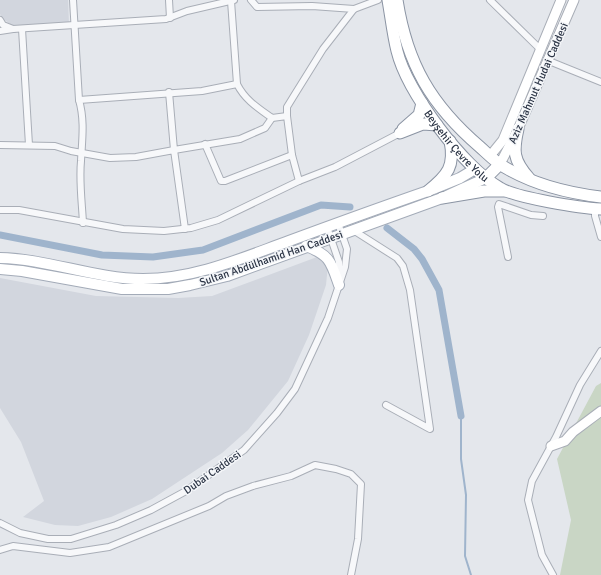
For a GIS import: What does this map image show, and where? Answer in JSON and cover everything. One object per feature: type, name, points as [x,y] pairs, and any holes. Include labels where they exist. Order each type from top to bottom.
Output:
[{"type":"highway","name":"Beyşehir Çevre Yolu","points":[[388,0],[397,52],[410,83],[437,125],[475,169],[506,191],[598,209]]},
{"type":"highway","name":"Beyşehir Çevre Yolu","points":[[397,0],[408,48],[420,76],[435,101],[467,136],[500,164],[532,180],[556,189],[601,197]]},
{"type":"highway","points":[[400,133],[420,114],[422,103]]},
{"type":"highway","points":[[400,133],[423,124],[437,125]]},
{"type":"highway","points":[[518,128],[515,144],[515,156],[521,169],[532,180]]},
{"type":"highway","points":[[458,150],[466,152],[471,150],[472,143],[467,136]]},
{"type":"highway","points":[[428,191],[442,180],[448,171],[452,158],[450,141]]},
{"type":"highway","points":[[475,169],[490,156]]},
{"type":"highway","points":[[486,178],[500,164]]},
{"type":"highway","points":[[527,196],[522,192],[522,184],[532,180]]},
{"type":"highway","points":[[442,198],[484,191],[506,191]]},
{"type":"main road","name":"Sultan Abdülhamid Han Caddesi","points":[[0,258],[22,260],[108,276],[161,278],[191,274],[216,267],[428,191],[460,178],[475,169]]},
{"type":"main road","name":"Sultan Abdülhamid Han Caddesi","points":[[0,269],[22,271],[122,289],[168,289],[222,277],[442,198],[486,178]]},
{"type":"main road","points":[[306,246],[326,256],[331,263],[339,285]]},
{"type":"street","points":[[73,0],[79,100],[82,110],[84,136],[80,162],[83,223]]},
{"type":"street","points":[[169,0],[170,18]]},
{"type":"street","points":[[251,0],[257,7],[312,6],[354,9],[378,0]]},
{"type":"street","points":[[490,0],[540,49]]},
{"type":"street","name":"Aziz Mahmut Hudai Caddesi","points":[[490,156],[503,140],[561,0]]},
{"type":"street","name":"Aziz Mahmut Hudai Caddesi","points":[[500,164],[549,61],[574,0]]},
{"type":"street","points":[[0,32],[13,29],[75,26],[170,18],[188,11],[233,1],[237,84],[242,94],[255,106],[272,118],[287,116]]},
{"type":"street","points":[[299,181],[292,155],[287,107],[323,49],[354,9]]},
{"type":"street","points":[[0,20],[4,25],[13,29]]},
{"type":"street","points":[[22,29],[30,145]]},
{"type":"street","points":[[549,61],[601,82]]},
{"type":"street","points":[[79,100],[169,92],[202,91],[237,84]]},
{"type":"street","points":[[169,92],[174,150],[185,229]]},
{"type":"street","points":[[0,145],[55,146],[71,151],[110,158],[136,157],[204,144],[240,139],[265,128],[272,118]]},
{"type":"street","points":[[0,210],[19,210],[83,223],[124,229],[164,231],[185,229],[218,220],[299,181],[345,162],[400,133]]},
{"type":"street","points":[[204,144],[220,181],[224,182],[292,155]]},
{"type":"street","points":[[508,257],[498,207],[499,204],[531,215],[543,216]]},
{"type":"street","points":[[598,209],[595,216],[601,237]]},
{"type":"street","name":"Dubai Caddesi","points":[[0,523],[20,533],[48,539],[71,539],[116,525],[151,510],[186,491],[213,473],[253,442],[295,389],[325,325],[346,267],[347,250],[338,223]]},
{"type":"street","name":"Dubai Caddesi","points":[[327,227],[339,262],[339,285]]},
{"type":"street","points":[[353,230],[396,258],[403,266],[410,290],[430,429],[386,405]]},
{"type":"street","points":[[553,575],[542,555],[528,500],[532,482],[580,385],[601,351]]},
{"type":"street","points":[[551,446],[565,441],[573,432],[601,411]]},
{"type":"street","points":[[0,550],[13,546],[70,553],[110,547],[209,506],[226,496],[253,486],[291,476],[315,465],[336,468],[352,474],[361,484],[358,539],[350,575]]},
{"type":"shaded area","points":[[0,0],[68,0],[69,24],[13,26],[3,19],[0,14]]},
{"type":"shaded area","points":[[317,257],[328,265],[326,285],[309,335],[288,381],[248,430],[222,453],[152,499],[111,517],[78,526],[55,525],[23,517],[44,501],[21,442],[0,408],[0,278],[96,296],[178,298],[212,296]]},
{"type":"green space","points":[[601,383],[601,575],[560,575],[571,520],[557,459],[596,386]]},
{"type":"waterway","points":[[0,235],[102,255],[153,257],[203,250],[321,205],[350,207]]},
{"type":"waterway","points":[[387,228],[414,249],[422,259],[439,290],[461,416]]},
{"type":"waterway","points":[[461,416],[461,459],[466,495],[465,556],[471,575]]}]
